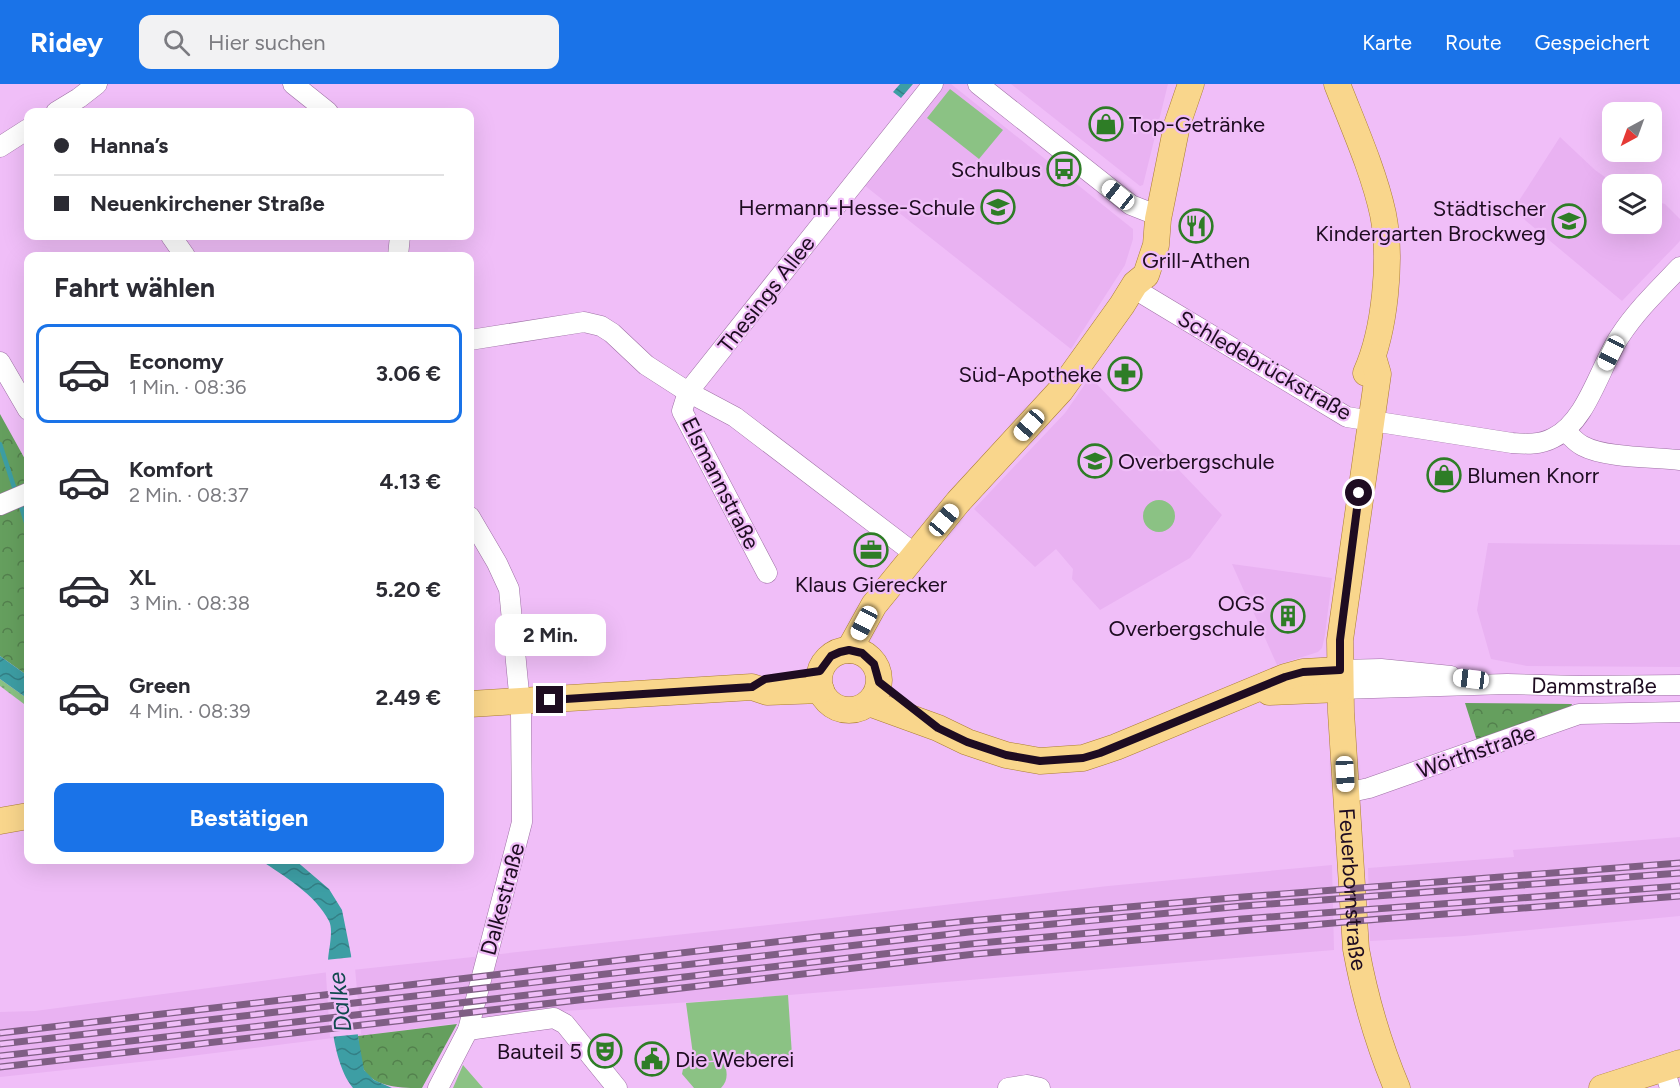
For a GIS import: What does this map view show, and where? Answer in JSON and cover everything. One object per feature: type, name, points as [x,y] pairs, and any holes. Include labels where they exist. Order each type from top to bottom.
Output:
[{"type":"main road","points":[[858,654],[885,611],[912,558],[958,502],[1061,390],[1134,286],[1132,272],[1144,240],[1158,218],[1177,125],[1191,84]]},
{"type":"main road","name":"Feuerbornstraße","points":[[1337,84],[1378,194],[1384,216],[1387,262],[1383,308],[1373,357],[1366,372],[1366,421],[1359,457],[1363,470],[1340,640],[1340,680],[1356,950],[1379,1045],[1397,1088]]},
{"type":"main road","points":[[858,654],[874,664],[874,693],[860,708],[841,709],[832,705],[825,698],[820,680],[831,656],[858,654]]},
{"type":"main road","points":[[474,704],[752,687],[766,692],[820,680]]},
{"type":"main road","name":"Dammstraße","points":[[874,693],[967,742],[1006,755],[1040,761],[1083,758],[1249,693],[1340,680]]},
{"type":"main road","points":[[0,821],[24,817]]},
{"type":"main road","points":[[1602,1088],[1671,1073]]},
{"type":"street","points":[[84,105],[97,84]]},
{"type":"street","points":[[293,84],[323,108]]},
{"type":"street","name":"Thesings Allee","points":[[688,392],[933,84]]},
{"type":"street","points":[[978,84],[1131,205],[1158,218]]},
{"type":"street","points":[[0,147],[24,132]]},
{"type":"street","points":[[1680,267],[1633,317],[1618,338],[1581,410],[1565,431],[1581,446],[1591,450],[1680,460]]},
{"type":"street","name":"Schledebrückstraße","points":[[1134,286],[1347,417],[1526,444],[1552,439],[1565,431]]},
{"type":"street","points":[[474,339],[584,322],[601,326],[645,365],[688,392],[735,417],[912,558]]},
{"type":"street","points":[[0,362],[24,403]]},
{"type":"street","name":"Elsmannstraße","points":[[688,392],[682,411],[767,573]]},
{"type":"street","name":"Dalkestraße","points":[[438,1088],[468,1030],[522,822],[522,734],[509,589],[474,524]]},
{"type":"street","name":"Dammstraße","points":[[1340,680],[1579,686],[1680,685]]},
{"type":"street","points":[[1579,686],[1579,714]]},
{"type":"street","name":"Dammstraße","points":[[1579,714],[1680,712]]},
{"type":"street","name":"Wörthstraße","points":[[1346,793],[1380,784],[1579,714]]},
{"type":"street","points":[[468,1030],[554,1017],[565,1024],[617,1088]]},
{"type":"street","points":[[1008,1088],[1027,1085],[1040,1088]]},
{"type":"shaded area","name":"Hermann-Hesse-Schule","points":[[943,84],[951,84],[1133,229],[1133,239],[1125,265],[1071,349],[864,185]]},
{"type":"shaded area","points":[[1011,84],[1168,84],[1143,185],[1140,186]]},
{"type":"shaded area","points":[[950,89],[1003,130],[979,159],[927,118]]},
{"type":"shaded area","name":"Städtischer Kindergarten Brockweg","points":[[1560,137],[1602,175],[1602,234],[1662,234],[1662,203],[1680,219],[1680,241],[1622,301],[1513,210]]},
{"type":"shaded area","name":"Overbergschule","points":[[1090,377],[1222,515],[1190,558],[1100,610],[1072,579],[1073,569],[1056,549],[1035,567],[974,509],[1065,413]]},
{"type":"shaded area","points":[[1159,500],[1171,504],[1175,516],[1171,528],[1159,532],[1147,528],[1143,516],[1147,504]]},
{"type":"shaded area","points":[[1488,543],[1680,545],[1680,667],[1527,666],[1491,659],[1477,610]]},
{"type":"shaded area","points":[[1232,564],[1332,578],[1322,648],[1318,652],[1277,665]]},
{"type":"shaded area","points":[[0,679],[24,696],[24,704],[0,686]]},
{"type":"shaded area","points":[[1680,837],[1680,916],[1464,936],[1370,941],[1368,868],[1514,857],[1513,850]]},
{"type":"shaded area","points":[[1332,865],[1334,950],[789,995],[538,1013],[358,1036],[352,970],[1108,886]]},
{"type":"shaded area","points":[[329,972],[333,1038],[0,1077],[0,1012],[35,1011]]},
{"type":"shaded area","points":[[788,995],[792,1055],[694,1062],[686,1003]]},
{"type":"shaded area","points":[[724,1061],[726,1079],[721,1088],[694,1088],[682,1074],[683,1069],[691,1064]]},
{"type":"shaded area","points":[[463,1065],[483,1088],[453,1088]]},
{"type":"green space","points":[[0,414],[24,457],[24,484],[0,495]]},
{"type":"green space","points":[[24,503],[24,673],[0,656],[0,513]]},
{"type":"green space","points":[[1465,703],[1572,704],[1568,713],[1478,744]]},
{"type":"green space","points":[[457,1024],[422,1088],[382,1084],[369,1076],[362,1066],[358,1036]]},
{"type":"water","points":[[900,84],[913,84],[901,98],[893,92]]},
{"type":"water","points":[[0,656],[24,673],[24,696],[0,679]]},
{"type":"water","name":"Dalke","points":[[266,864],[300,864],[329,889],[342,910],[351,955],[358,1036],[364,1070],[374,1080],[392,1088],[353,1088],[345,1076],[335,1045],[330,1010],[328,962],[331,930],[329,921],[316,902],[289,879]]},
{"type":"pier","points":[[354,957],[361,1034],[330,1037],[325,960]]},
{"type":"waterway","points":[[0,444],[16,493]]},
{"type":"waterway","points":[[20,503],[24,516]]},
{"type":"railway","points":[[0,1033],[968,921],[1680,863]]},
{"type":"railway","points":[[0,1044],[969,932],[1243,906],[1680,873]]},
{"type":"railway","points":[[0,1056],[970,944],[1242,919],[1680,886]]},
{"type":"railway","points":[[0,1067],[975,954],[1680,896]]},
{"type":"place","name":"Top-Getränke","points":[[1106,124]]},
{"type":"place","name":"Schulbus","points":[[1064,169]]},
{"type":"place","name":"Hermann-Hesse-Schule","points":[[998,207]]},
{"type":"place","name":"Städtischer Kindergarten Brockweg","points":[[1569,221]]},
{"type":"place","name":"Grill-Athen","points":[[1196,226]]},
{"type":"place","name":"Süd-Apotheke","points":[[1125,374]]},
{"type":"place","name":"Overbergschule","points":[[1095,461]]},
{"type":"place","name":"Blumen Knorr","points":[[1444,475]]},
{"type":"place","name":"Klaus Gierecker","points":[[871,550]]},
{"type":"place","name":"OGS Overbergschule","points":[[1288,616]]},
{"type":"place","name":"Bauteil 5","points":[[605,1051]]},
{"type":"place","name":"Die Weberei","points":[[652,1059]]},
{"type":"route","points":[[550,700],[752,687],[765,679],[820,671],[831,656],[849,650],[868,657],[878,673],[879,682],[904,703],[938,728],[967,742],[1006,755],[1040,761],[1083,758],[1116,747],[1285,677],[1303,672],[1340,670],[1340,640],[1359,493]]}]
